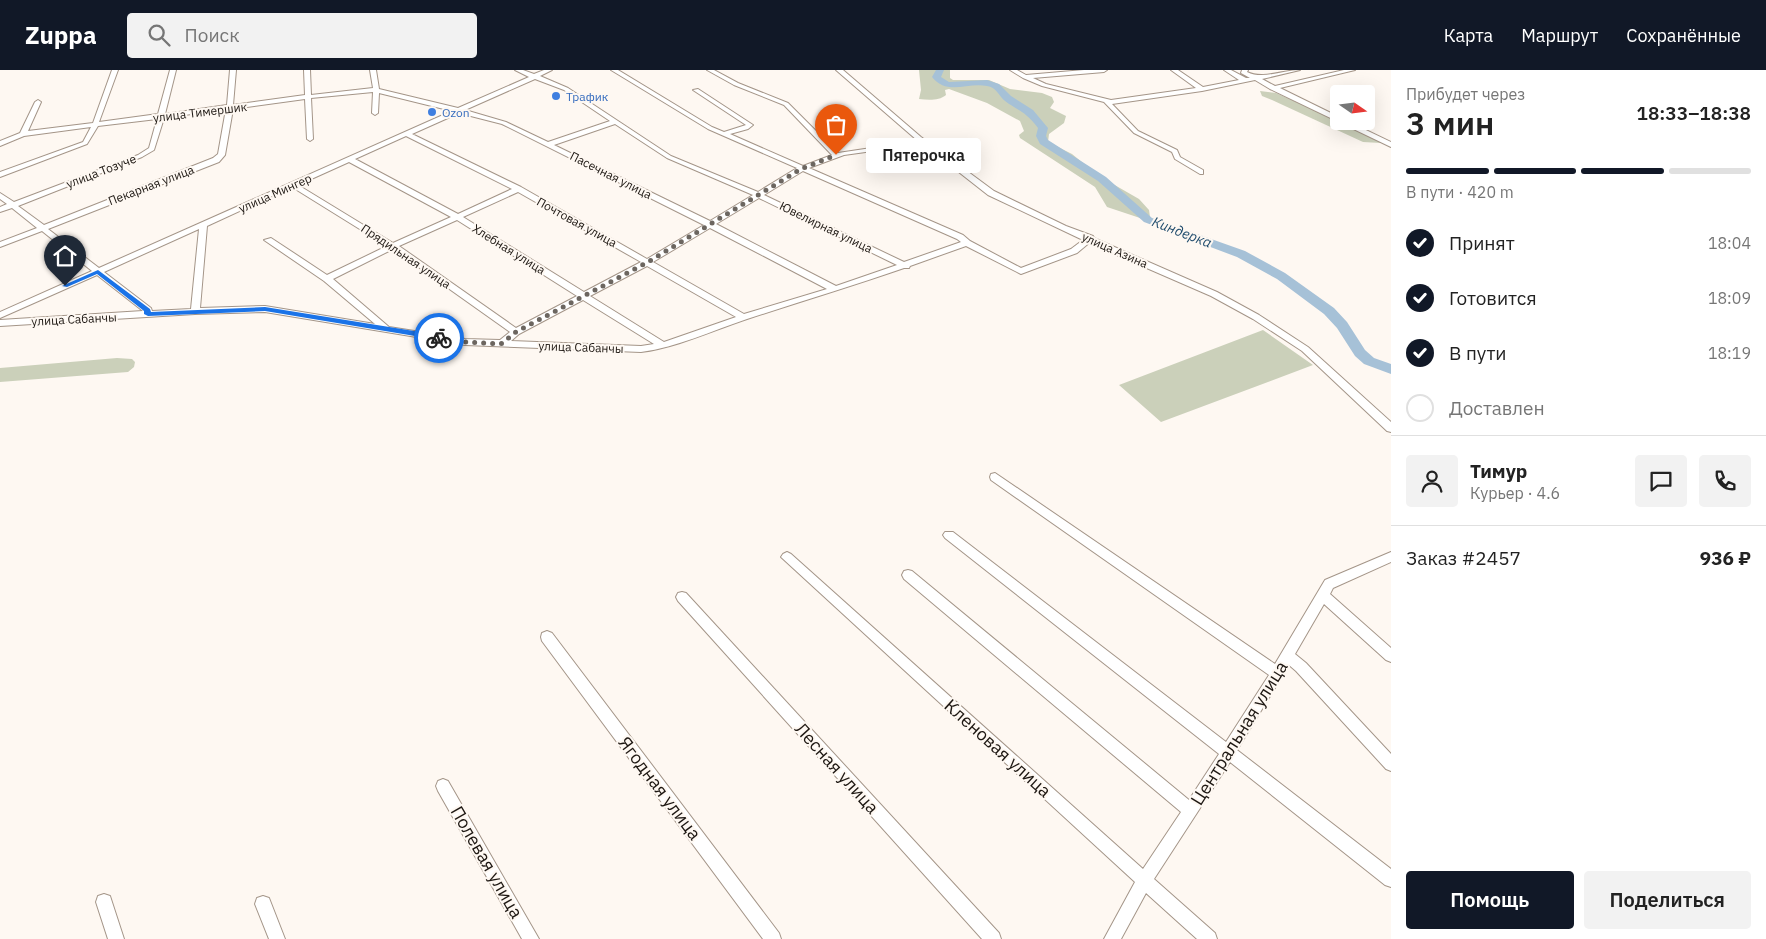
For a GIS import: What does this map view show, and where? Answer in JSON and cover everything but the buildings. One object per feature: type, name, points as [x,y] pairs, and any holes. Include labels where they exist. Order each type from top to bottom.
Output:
[{"type":"street","points":[[0,175],[80,146],[87,140],[107,84],[115,70]]},
{"type":"street","name":"улица Тозуче","points":[[0,210],[147,153],[154,146],[173,70]]},
{"type":"street","name":"Пекарная улица","points":[[0,245],[216,160],[221,156],[230,108],[233,70]]},
{"type":"street","points":[[307,70],[310,139]]},
{"type":"street","points":[[373,70],[376,90],[375,113]]},
{"type":"street","name":"Ювелирная улица","points":[[518,70],[566,90],[669,157],[757,194],[906,266]]},
{"type":"street","name":"улица Мингер","points":[[0,316],[549,70]]},
{"type":"street","points":[[614,70],[710,128],[801,169],[960,236],[967,243],[1021,271],[1074,251],[1090,238]]},
{"type":"street","points":[[710,70],[736,84],[786,104],[836,155]]},
{"type":"street","name":"улица Азина","points":[[839,70],[924,142],[991,193],[1063,228],[1090,238],[1214,294],[1256,317],[1304,349],[1391,428]]},
{"type":"street","points":[[1014,70],[1051,88],[1117,102],[1202,89],[1297,70]]},
{"type":"street","points":[[1025,77],[1104,70]]},
{"type":"street","points":[[1174,70],[1202,89]]},
{"type":"street","points":[[1227,70],[1246,81]]},
{"type":"street","points":[[1245,70],[1243,72],[1272,88],[1330,116]]},
{"type":"street","points":[[1272,88],[1352,70]]},
{"type":"street","name":"улица Тимершик","points":[[0,144],[23,134],[307,97],[376,90]]},
{"type":"street","name":"Пасечная улица","points":[[376,90],[421,100],[504,123],[550,144],[835,289]]},
{"type":"street","points":[[696,90],[750,124],[746,128],[724,134]]},
{"type":"street","points":[[1106,101],[1136,132],[1168,146],[1175,151],[1176,158],[1200,172]]},
{"type":"street","points":[[23,134],[38,102]]},
{"type":"street","points":[[550,144],[614,122]]},
{"type":"street","points":[[1359,130],[1391,145]]},
{"type":"street","name":"Почтовая улица","points":[[407,134],[518,189],[743,317]]},
{"type":"street","points":[[501,344],[516,332],[648,262],[801,169],[836,155],[924,142]]},
{"type":"street","name":"Хлебная улица","points":[[351,160],[458,217],[663,346]]},
{"type":"street","name":"Прядильная улица","points":[[293,185],[393,246],[516,332]]},
{"type":"street","points":[[327,279],[393,246],[518,189]]},
{"type":"street","points":[[0,195],[148,310],[148,314]]},
{"type":"street","points":[[194,311],[203,224]]},
{"type":"street","points":[[268,240],[327,279],[387,329]]},
{"type":"street","name":"улица Сабанчы","points":[[0,323],[194,311],[265,309],[464,342],[641,349],[663,346],[743,317],[906,266],[967,243]]},
{"type":"street","points":[[995,477],[1278,672]]},
{"type":"street","points":[[949,535],[1391,879]]},
{"type":"street","name":"Кленовая улица","points":[[787,557],[1209,939]]},
{"type":"street","name":"Центральная улица","points":[[1112,939],[1144,879],[1190,811],[1278,672],[1329,584],[1391,557]]},
{"type":"street","points":[[908,575],[1190,811]]},
{"type":"street","points":[[1323,596],[1391,656]]},
{"type":"street","name":"Лесная улица","points":[[682,597],[993,939]]},
{"type":"street","name":"Ягодная улица","points":[[547,637],[773,939]]},
{"type":"street","points":[[1287,656],[1301,667],[1391,764]]},
{"type":"street","name":"Полевая улица","points":[[444,786],[531,939]]},
{"type":"street","points":[[104,902],[116,939]]},
{"type":"street","points":[[263,904],[277,939]]},
{"type":"green space","points":[[919,70],[950,70],[950,78],[953,80],[989,80],[1010,89],[1042,93],[1052,97],[1054,102],[1050,108],[1066,116],[1064,123],[1049,134],[1048,142],[1072,154],[1099,176],[1139,199],[1149,210],[1150,217],[1146,220],[1107,207],[1095,187],[1020,138],[1019,135],[1024,131],[1020,121],[987,103],[949,89],[945,90],[946,95],[937,99],[919,99],[921,90]]},
{"type":"green space","points":[[1260,91],[1276,93],[1330,117],[1330,127],[1272,100],[1262,96]]},
{"type":"green space","points":[[1337,130],[1359,130],[1381,143],[1363,142]]},
{"type":"green space","points":[[1263,330],[1313,365],[1161,422],[1119,385]]},
{"type":"green space","points":[[117,358],[132,359],[135,362],[134,367],[128,372],[0,382],[0,368]]},
{"type":"waterway","name":"Киндерка","points":[[940,70],[936,77],[948,85],[987,83],[996,86],[1007,98],[1032,114],[1043,128],[1041,136],[1044,142],[1102,179],[1148,220],[1241,254],[1281,276],[1329,311],[1342,325],[1360,353],[1369,361],[1391,369]]},
{"type":"way so far","points":[[439,338],[464,342],[501,344],[516,332],[648,262],[801,169],[836,155]]},
{"type":"place","name":"Трафик","points":[[556,96]]},
{"type":"place","name":"Ozon","points":[[432,112]]},
{"type":"place","name":"Пятерочка","points":[[836,155]]},
{"type":"route","points":[[65,286],[98,272],[148,310],[148,314],[265,309],[439,338]]}]
